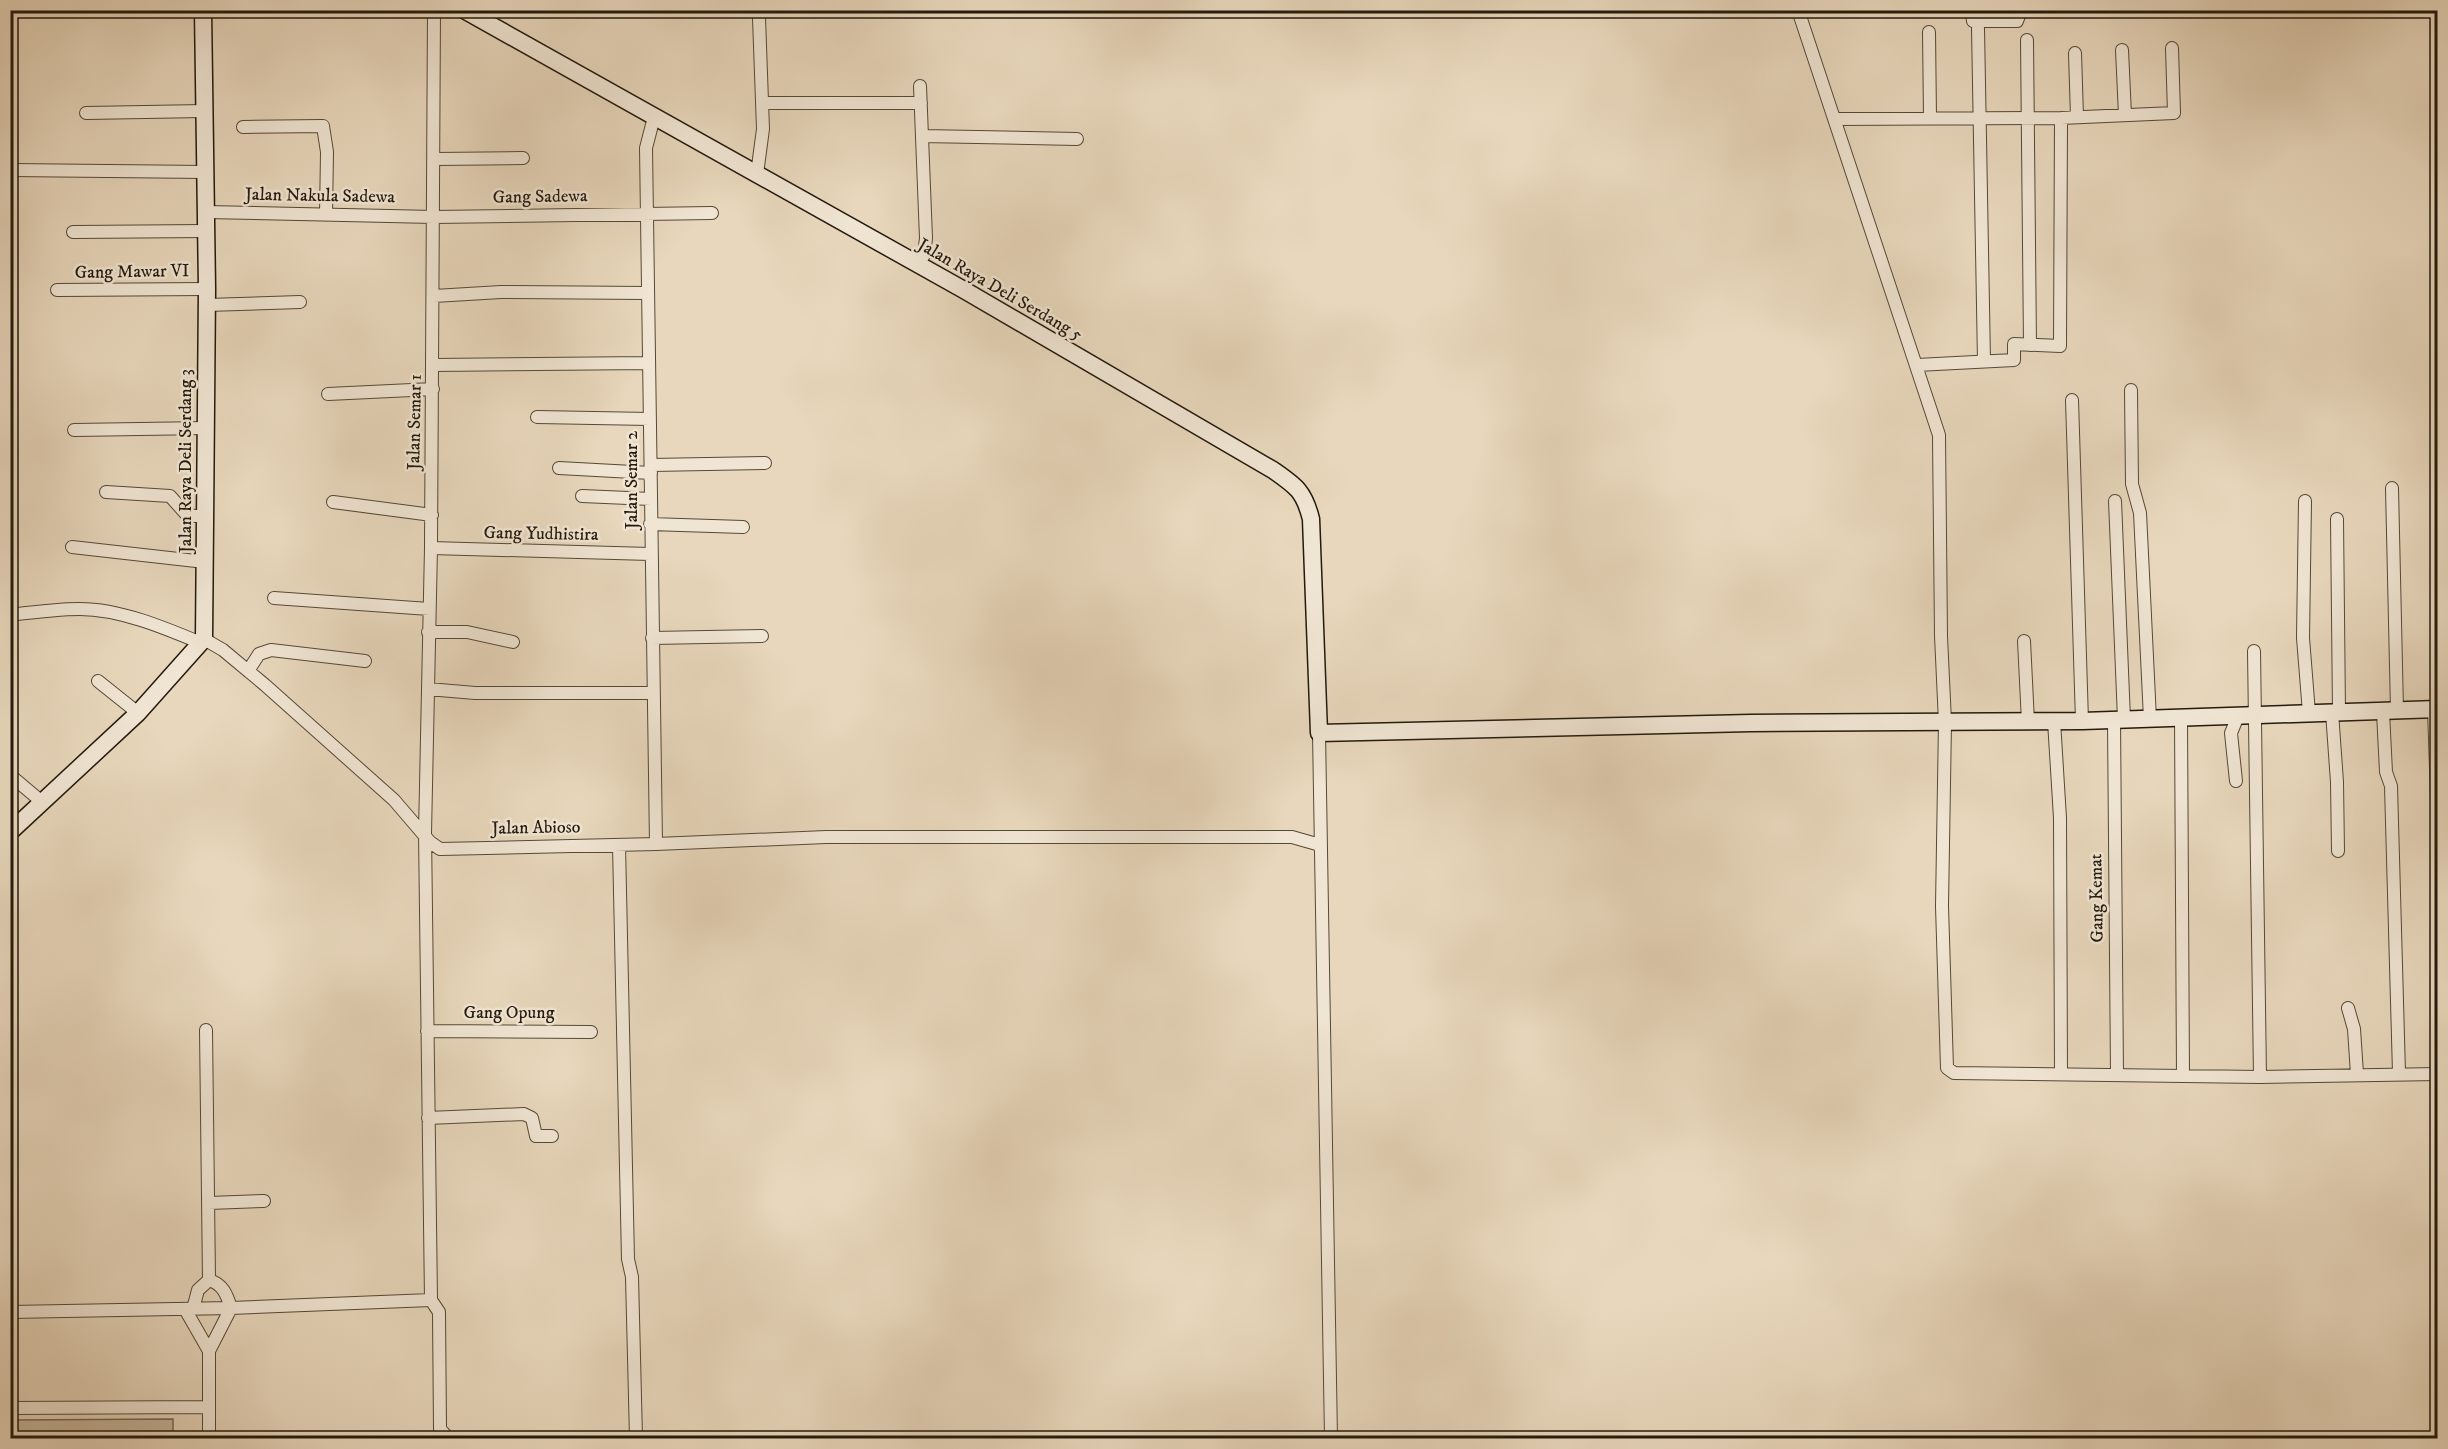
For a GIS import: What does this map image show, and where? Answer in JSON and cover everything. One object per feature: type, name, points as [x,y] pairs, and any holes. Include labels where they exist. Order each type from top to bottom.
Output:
[{"type":"street","name":"Jalan Raya Deli Serdang 3","points":[[202,641],[205,562],[207,297],[203,10]]},
{"type":"street","name":"Jalan Semar 1","points":[[434,10],[432,29],[435,159],[432,548],[425,823],[427,1031],[431,1300],[439,1312],[440,1429],[447,1434],[448,1438]]},
{"type":"street","name":"Jalan Raya Deli Serdang 5","points":[[464,10],[653,119],[757,174],[917,265],[1273,470],[1299,489],[1306,501],[1311,519],[1319,733]]},
{"type":"street","points":[[1798,10],[1934,414],[1941,444],[1941,636],[1945,722],[1942,906],[1947,1068],[1954,1073],[2117,1076],[2260,1077],[2438,1074]]},
{"type":"street","points":[[1972,10],[1972,21],[2016,21],[2021,10]]},
{"type":"street","points":[[757,174],[764,129],[759,18]]},
{"type":"street","points":[[1978,28],[1984,361]]},
{"type":"street","points":[[1929,32],[1930,118]]},
{"type":"street","points":[[2027,40],[2030,345]]},
{"type":"street","points":[[1834,119],[2061,118],[2175,113],[2172,48]]},
{"type":"street","points":[[2122,51],[2125,115]]},
{"type":"street","points":[[2075,53],[2077,117]]},
{"type":"street","points":[[917,265],[924,255],[926,238],[920,86]]},
{"type":"street","points":[[763,103],[921,103]]},
{"type":"street","points":[[86,113],[204,111]]},
{"type":"street","points":[[1917,365],[2014,360],[2014,344],[2060,346],[2061,118]]},
{"type":"street","name":"Jalan Semar 2","points":[[653,119],[648,135],[647,214],[650,554],[656,844]]},
{"type":"street","points":[[243,127],[323,126],[327,152],[326,214]]},
{"type":"street","points":[[922,136],[1077,139]]},
{"type":"street","points":[[435,159],[523,158]]},
{"type":"street","points":[[10,170],[205,172]]},
{"type":"street","name":"Jalan Nakula Sadewa","points":[[206,212],[434,217]]},
{"type":"street","name":"Gang Sadewa","points":[[434,217],[712,213]]},
{"type":"street","points":[[73,232],[206,231]]},
{"type":"street","name":"Gang Mawar VI","points":[[57,290],[300,302]]},
{"type":"street","points":[[434,296],[501,292],[648,293]]},
{"type":"street","points":[[433,365],[649,363]]},
{"type":"street","points":[[328,394],[433,389]]},
{"type":"street","points":[[2131,390],[2132,484],[2140,513],[2150,719]]},
{"type":"street","points":[[2072,400],[2082,722]]},
{"type":"street","points":[[537,417],[650,419]]},
{"type":"street","points":[[74,430],[206,428]]},
{"type":"street","points":[[560,468],[651,469],[765,463]]},
{"type":"street","points":[[2392,488],[2390,711],[2386,772],[2391,786],[2399,1073]]},
{"type":"street","points":[[106,492],[171,496],[187,515],[205,517]]},
{"type":"street","points":[[582,496],[651,499]]},
{"type":"street","name":"Gang Kemat","points":[[2115,501],[2119,720],[2117,1076]]},
{"type":"street","points":[[2305,501],[2303,638],[2309,713]]},
{"type":"street","points":[[333,502],[432,515]]},
{"type":"street","points":[[2337,519],[2335,712],[2338,851]]},
{"type":"street","points":[[650,524],[743,527]]},
{"type":"street","points":[[72,547],[205,562]]},
{"type":"street","name":"Gang Yudhistira","points":[[432,548],[650,554]]},
{"type":"street","points":[[274,598],[429,609]]},
{"type":"street","name":"Jalan Abioso","points":[[10,615],[48,610],[95,610],[144,622],[223,650],[394,800],[425,823],[430,842],[440,849],[826,837],[1292,837],[1320,845]]},
{"type":"street","points":[[429,632],[467,632],[513,642]]},
{"type":"street","points":[[652,638],[762,636]]},
{"type":"street","points":[[2024,640],[2028,722]]},
{"type":"street","points":[[10,832],[138,713],[202,641]]},
{"type":"street","points":[[248,671],[259,654],[271,650],[365,661]]},
{"type":"street","points":[[2254,651],[2246,716],[2260,1077]]},
{"type":"street","points":[[98,681],[138,713]]},
{"type":"street","points":[[428,689],[475,693],[653,693]]},
{"type":"street","points":[[1331,1438],[1319,733],[1750,723],[2082,722],[2436,709],[2438,828]]},
{"type":"street","points":[[2236,781],[2231,733],[2246,716]]},
{"type":"street","points":[[2181,718],[2183,1076]]},
{"type":"street","points":[[2054,721],[2061,818],[2061,1074]]},
{"type":"street","points":[[10,775],[42,802]]},
{"type":"street","points":[[619,844],[628,1259],[632,1277],[636,1438]]},
{"type":"street","points":[[2348,1008],[2354,1029],[2357,1074]]},
{"type":"street","points":[[189,1309],[198,1290],[209,1280],[206,1030]]},
{"type":"street","name":"Gang Opung","points":[[427,1031],[591,1032]]},
{"type":"street","points":[[428,1118],[524,1114],[532,1118],[536,1136],[552,1136]]},
{"type":"street","points":[[209,1203],[264,1201]]},
{"type":"street","points":[[209,1280],[216,1282],[226,1293],[231,1308],[209,1351]]},
{"type":"street","points":[[10,1312],[231,1308],[431,1300]]},
{"type":"street","points":[[189,1309],[209,1351],[209,1438]]},
{"type":"street","points":[[10,1408],[209,1407]]},
{"type":"shaded area","points":[[173,1419],[173,1438],[11,1438],[11,1420]]}]
